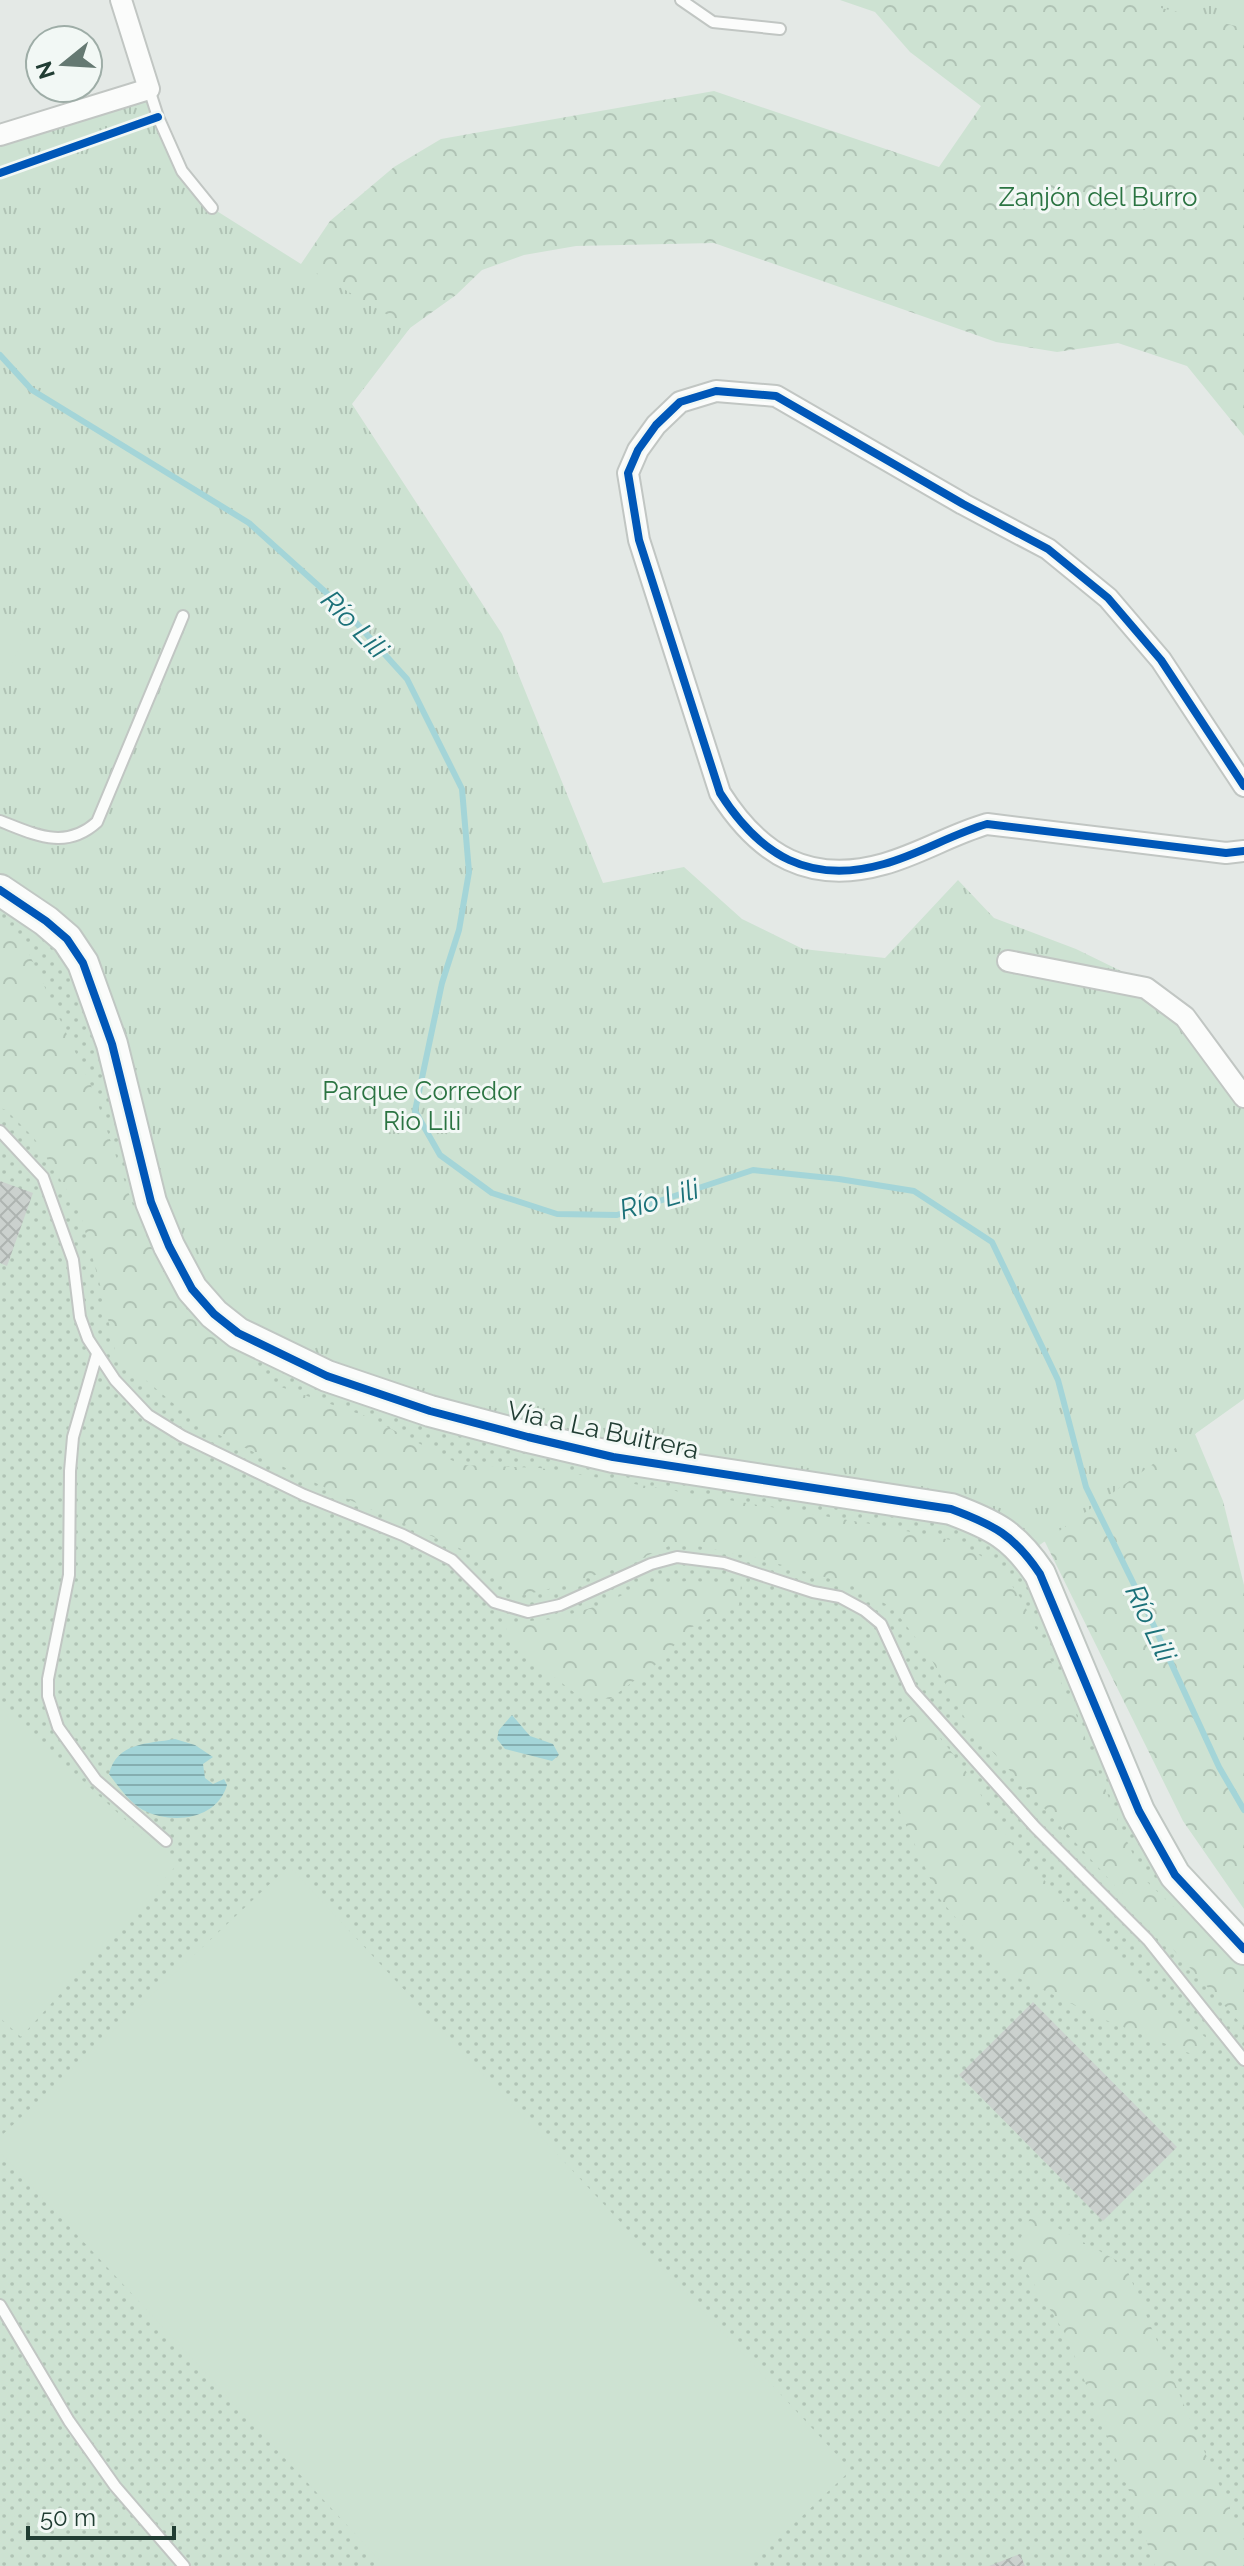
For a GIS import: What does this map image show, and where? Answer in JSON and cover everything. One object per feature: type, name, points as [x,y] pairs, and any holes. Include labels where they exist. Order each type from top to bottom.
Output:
[{"type":"street","points":[[0,135],[149,89],[121,0]]},
{"type":"street","points":[[1244,786],[1161,660],[1108,598],[1048,549],[963,504],[776,396],[716,391],[680,402],[656,425],[638,450],[628,473],[639,540],[720,793],[737,820],[775,854],[816,871],[852,870],[885,864],[962,831],[987,824],[1226,853],[1244,851]]},
{"type":"street","name":"Vía a La Buitrera","points":[[0,890],[67,939],[83,963],[112,1044],[151,1202],[169,1246],[192,1289],[214,1314],[238,1333],[327,1376],[430,1411],[613,1457],[951,1509],[989,1523],[1027,1554],[1040,1574],[1155,1844],[1175,1875],[1244,1949]]},
{"type":"street","points":[[1008,961],[1146,988],[1185,1017],[1244,1097]]},
{"type":"lane","points":[[681,0],[713,22],[780,29]]},
{"type":"lane","points":[[149,89],[182,171],[212,208]]},
{"type":"lane","points":[[0,821],[52,839],[76,836],[97,822],[183,616]]},
{"type":"lane","points":[[0,1131],[43,1177],[73,1260],[80,1317],[97,1354],[130,1398],[166,1427],[304,1495],[403,1535],[452,1560],[494,1602],[528,1612],[560,1605],[651,1564],[677,1557],[724,1563],[813,1592],[840,1597],[864,1610],[881,1624],[911,1689],[1035,1827],[1148,1940],[1244,2060]]},
{"type":"lane","points":[[97,1354],[73,1437],[69,1575],[48,1679],[48,1696],[58,1727],[96,1780],[166,1841]]},
{"type":"lane","points":[[0,2305],[69,2421],[115,2486],[184,2566]]},
{"type":"green space","name":"Zanjón del Burro","points":[[840,0],[1244,0],[1244,436],[1187,366],[1118,343],[1057,352],[996,342],[714,243],[576,246],[524,255],[482,270],[456,295],[410,328],[361,379],[343,409],[413,524],[486,621],[537,739],[574,914],[574,1043],[677,1103],[834,1052],[950,1029],[1012,1054],[1121,1164],[1202,1293],[1216,1387],[1195,1434],[1223,1501],[1244,1585],[1244,1909],[1183,1821],[1045,1542],[1024,1524],[989,1523],[951,1509],[613,1457],[538,1439],[518,1412],[516,1386],[548,1397],[718,1399],[837,1395],[935,1351],[979,1304],[962,1252],[924,1230],[871,1208],[786,1197],[705,1173],[503,1231],[464,1216],[408,1169],[376,1098],[360,1076],[371,1012],[419,950],[451,879],[396,725],[324,610],[271,563],[214,543],[156,505],[107,489],[60,443],[0,402],[0,246],[3,245],[148,279],[204,306],[279,285],[301,264],[330,221],[394,167],[441,139],[714,91],[939,167],[981,106],[910,52],[875,12]]},
{"type":"green space","points":[[1128,0],[1244,0],[1244,28]]},
{"type":"green space","name":"Parque Corredor Rio Lili","points":[[149,89],[182,171],[212,208],[410,328],[352,404],[502,634],[603,883],[684,867],[742,919],[803,949],[885,958],[958,880],[994,918],[1076,949],[1160,990],[1244,1096],[1244,1399],[1027,1554],[989,1523],[613,1457],[327,1376],[192,1289],[83,963],[0,890],[0,135]]},
{"type":"green space","points":[[0,612],[29,625],[0,692]]},
{"type":"green space","points":[[0,890],[951,1509],[1009,1537],[1139,1811],[1244,1949],[1244,2566],[0,2566]]},
{"type":"green space","points":[[0,924],[26,947],[93,1090],[138,1220],[186,1311],[278,1386],[368,1417],[461,1465],[540,1468],[871,1524],[951,1540],[998,1565],[1022,1600],[1075,1712],[1144,1879],[1244,1973],[1244,2027],[970,1727],[930,1657],[893,1608],[849,1584],[761,1559],[678,1542],[569,1584],[516,1597],[468,1552],[352,1501],[199,1425],[116,1355],[79,1209],[34,1138],[6,1110],[0,1108]]},
{"type":"green space","points":[[689,1581],[741,1584],[739,1605],[690,1628],[659,1662],[610,1699],[576,1694],[526,1655],[502,1623],[556,1619],[603,1604],[642,1586]]},
{"type":"green space","points":[[2,1707],[176,1866],[21,2037],[0,2018]]},
{"type":"green space","points":[[918,1711],[962,1765],[1015,1849],[1146,1989],[1210,2041],[1199,2057],[1103,2019],[998,1968],[939,1898],[900,1812],[895,1725]]},
{"type":"green space","points":[[289,1866],[851,2470],[749,2566],[385,2566],[0,2152],[0,2137]]},
{"type":"green space","points":[[1032,2214],[1125,2265],[1244,2540],[1244,2566],[1155,2566],[1131,2496],[1066,2335],[1014,2252]]},
{"type":"water","points":[[512,1715],[530,1736],[553,1744],[559,1755],[552,1761],[505,1749],[497,1739],[499,1730]]},
{"type":"water","points":[[175,1739],[195,1745],[213,1757],[203,1764],[205,1778],[213,1784],[224,1779],[227,1785],[214,1806],[180,1818],[155,1815],[138,1807],[109,1774],[113,1764],[126,1750]]},
{"type":"building","points":[[0,1181],[33,1193],[7,1266],[0,1263]]},
{"type":"building","points":[[1033,2002],[1177,2147],[1103,2221],[959,2075]]},
{"type":"building","points":[[1020,2554],[1025,2566],[989,2566]]},
{"type":"waterway","name":"Río Lili","points":[[0,355],[32,390],[249,523],[341,606],[407,679],[462,789],[469,872],[459,930],[442,983],[415,1111],[440,1155],[492,1193],[557,1214],[617,1215],[753,1170],[914,1191],[992,1242],[1058,1380],[1086,1487],[1219,1767],[1244,1810]]},
{"type":"cycle path","points":[[0,173],[158,117]]},
{"type":"cycle path","points":[[1244,786],[1161,660],[1108,598],[1048,549],[963,504],[776,396],[716,391],[680,402],[656,425],[638,450],[628,473],[639,540],[720,793],[735,815],[770,849],[810,867],[833,871],[857,870],[897,860],[987,824],[1226,853],[1244,851]]},
{"type":"cycle path","points":[[0,890],[67,939],[83,963],[112,1044],[151,1202],[169,1246],[192,1289],[214,1314],[238,1333],[327,1376],[430,1411],[613,1457],[951,1509],[1002,1533],[1040,1574],[1139,1811],[1175,1875],[1244,1949]]}]
